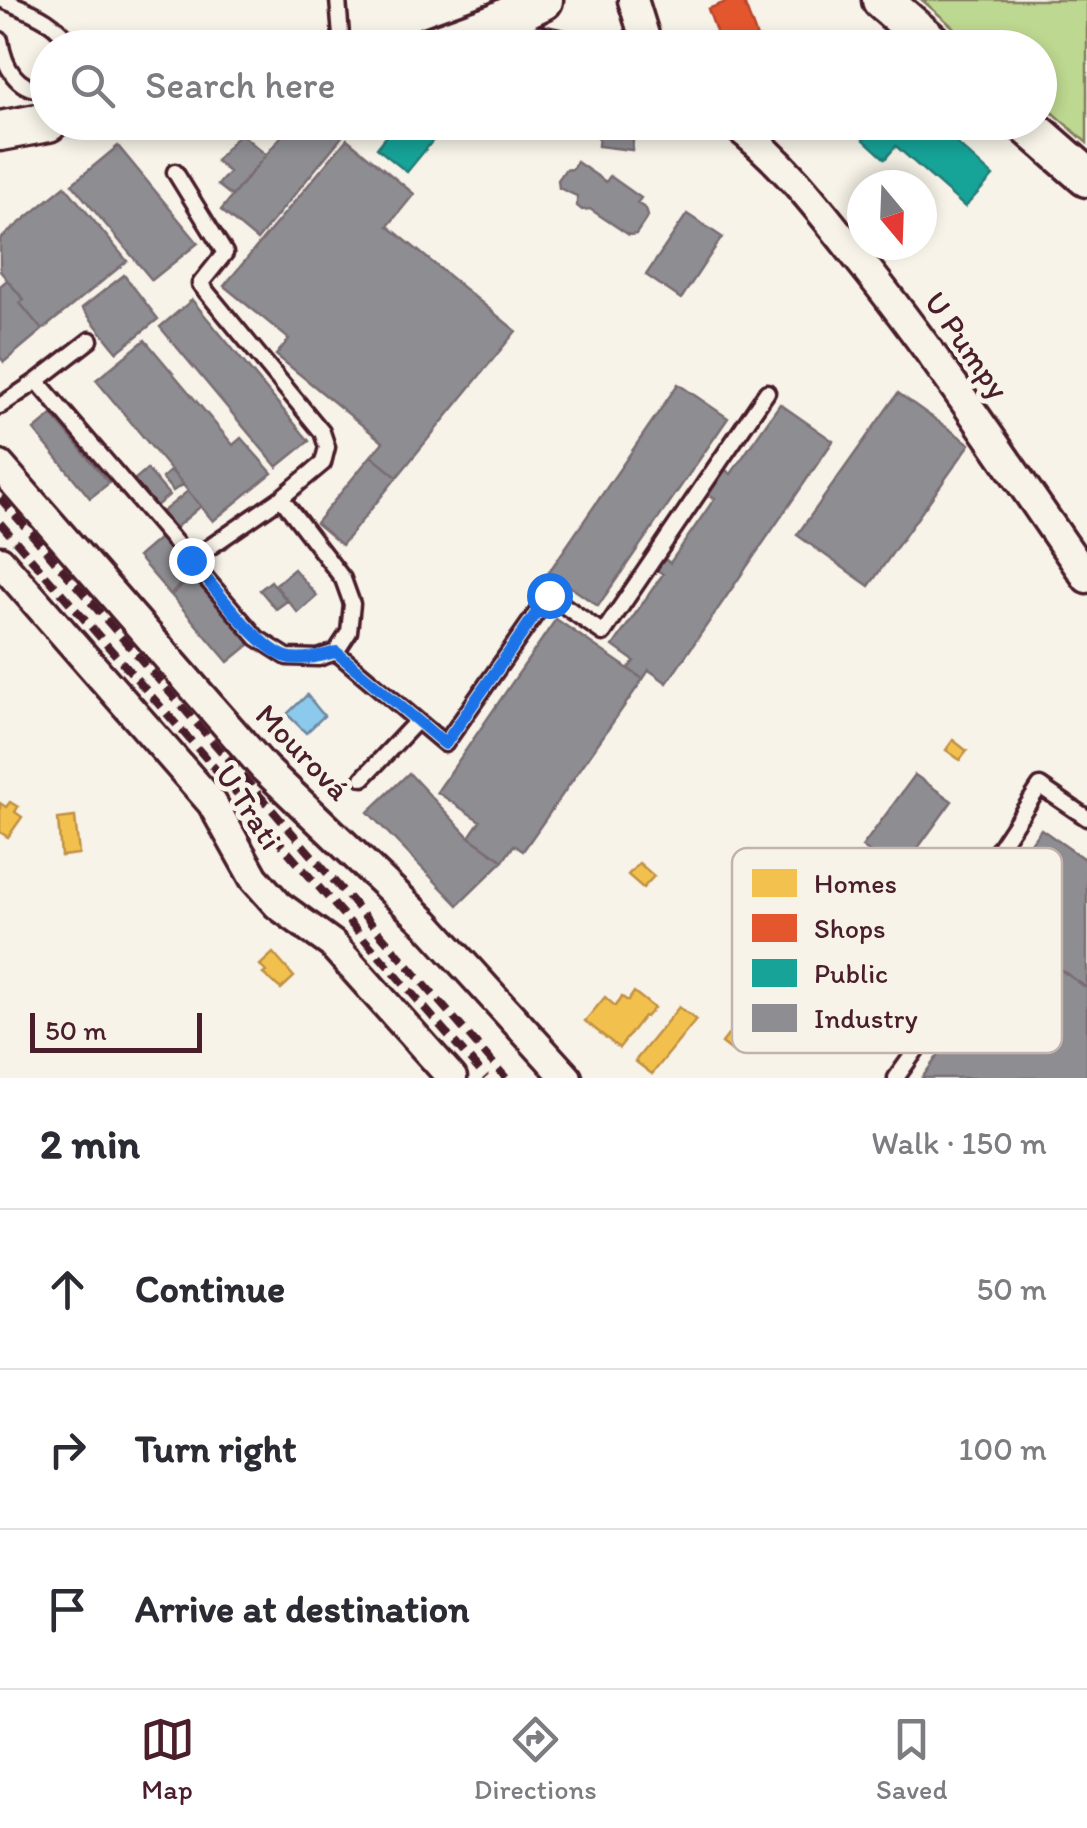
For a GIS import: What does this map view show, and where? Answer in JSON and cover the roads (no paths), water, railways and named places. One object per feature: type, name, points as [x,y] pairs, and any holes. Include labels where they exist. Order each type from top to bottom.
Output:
[{"type":"main road","points":[[479,30],[543,0]]},
{"type":"main road","points":[[882,0],[916,30]]},
{"type":"main road","points":[[0,131],[30,125]]},
{"type":"main road","points":[[1045,140],[1087,177]]},
{"type":"street","points":[[633,0],[642,30]]},
{"type":"street","points":[[496,24],[510,30]]},
{"type":"street","name":"U Pumpy","points":[[755,140],[792,175],[909,322],[1087,578]]},
{"type":"street","name":"Mourová","points":[[0,466],[264,768],[426,923],[566,1078]]},
{"type":"street","name":"U Trati","points":[[0,561],[212,803],[254,878],[278,905],[332,944],[452,1078]]},
{"type":"lane","points":[[3,0],[48,20],[60,30]]},
{"type":"lane","points":[[338,0],[340,30]]},
{"type":"lane","points":[[0,40],[6,64],[15,78],[30,87]]},
{"type":"lane","points":[[175,172],[225,252],[200,284],[322,432],[328,447],[323,463],[281,498],[191,560]]},
{"type":"lane","points":[[0,406],[90,340]]},
{"type":"lane","points":[[36,381],[257,638],[287,658],[318,658],[336,652],[349,632],[352,604],[343,579],[281,498]]},
{"type":"lane","points":[[336,652],[445,744],[549,595],[603,634],[767,392]]},
{"type":"lane","points":[[363,778],[417,720]]},
{"type":"lane","points":[[999,848],[1040,786],[1087,818]]},
{"type":"lane","points":[[896,1078],[914,1053]]},
{"type":"water","points":[[307,695],[324,716],[306,733],[287,714]]},
{"type":"railway","points":[[0,498],[506,1078]]},
{"type":"railway","points":[[0,523],[486,1078]]}]
